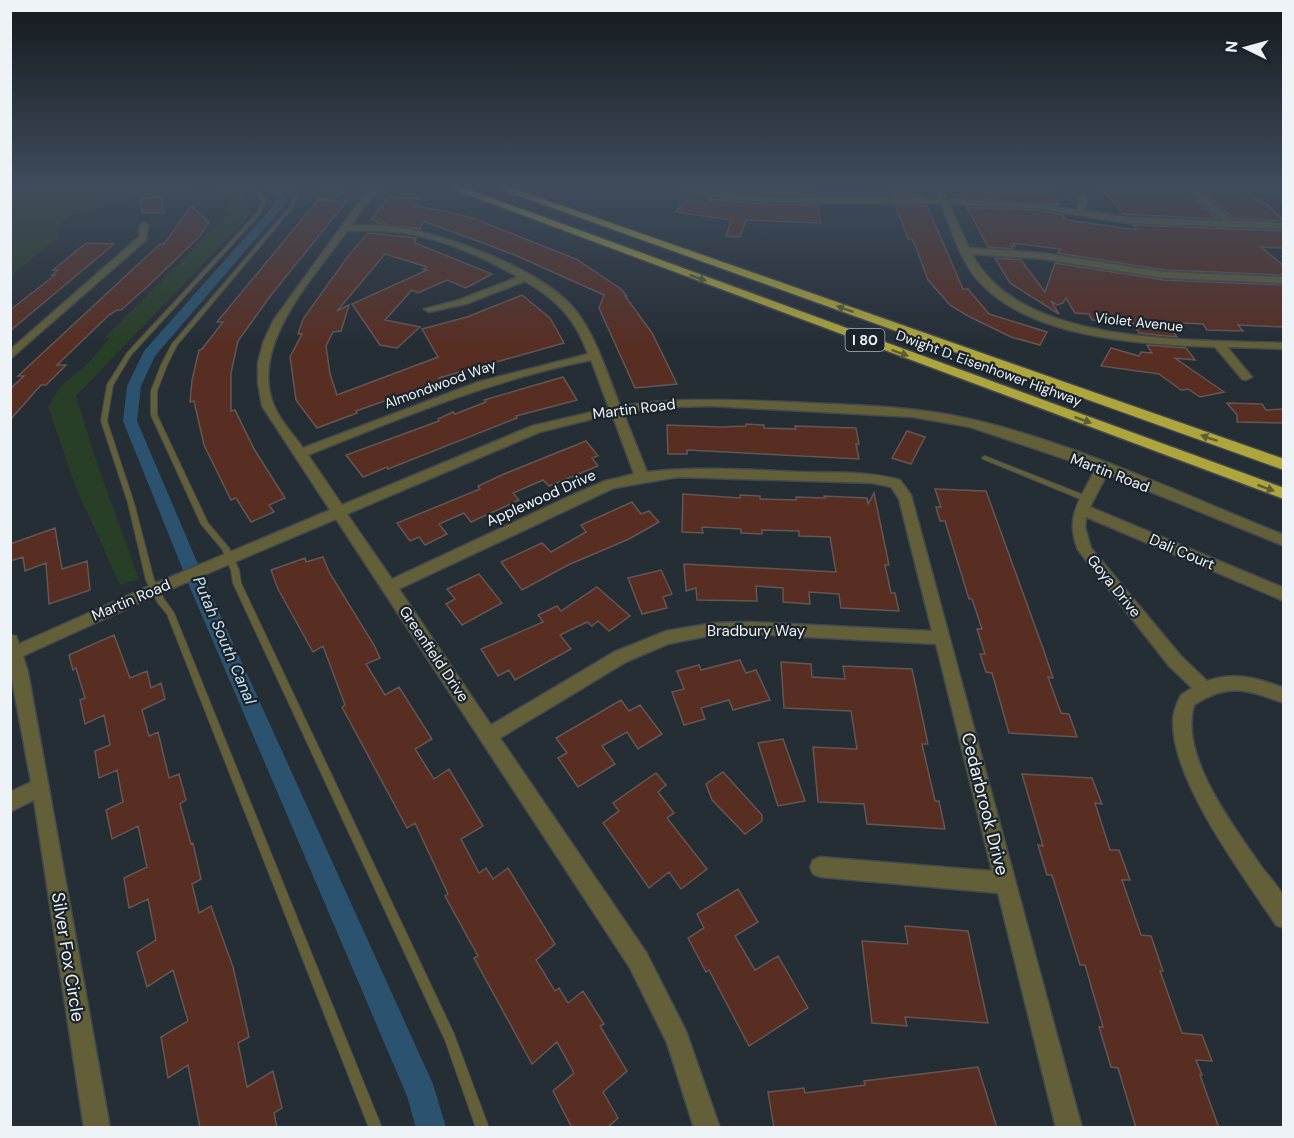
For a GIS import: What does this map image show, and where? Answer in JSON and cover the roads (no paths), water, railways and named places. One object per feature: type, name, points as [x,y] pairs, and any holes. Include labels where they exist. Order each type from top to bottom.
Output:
[{"type":"highway","name":"Dwight D. Eisenhower Highway","points":[[588,238],[1284,494]]},
{"type":"highway","name":"Dwight D. Eisenhower Highway","points":[[641,238],[1284,465]]},
{"type":"street","points":[[10,356],[143,238]]},
{"type":"street","name":"Greenfield Drive","points":[[339,238],[278,321],[268,341],[263,360],[262,381],[268,406],[638,960],[678,1039],[707,1128]]},
{"type":"street","points":[[437,238],[504,265],[527,277],[571,311],[587,336],[642,477]]},
{"type":"street","name":"Violet Avenue","points":[[962,238],[980,275],[994,290],[1016,304],[1056,321],[1118,336],[1284,346]]},
{"type":"street","points":[[968,251],[1043,256],[1164,275],[1284,280]]},
{"type":"street","points":[[429,309],[462,302],[527,277]]},
{"type":"street","points":[[1218,343],[1246,377]]},
{"type":"street","name":"Almondwood Way","points":[[299,454],[487,382],[554,363],[595,356]]},
{"type":"street","name":"Martin Road","points":[[12,650],[536,429],[616,409],[695,403],[858,409],[922,414],[1004,433],[1284,541]]},
{"type":"street","name":"Goya Drive","points":[[1102,469],[1076,523],[1077,535],[1085,550],[1175,661],[1203,688]]},
{"type":"street","name":"Applewood Drive","points":[[389,587],[575,499],[610,484],[642,477],[678,473],[716,473],[873,479],[895,483]]},
{"type":"street","name":"Cedarbrook Drive","points":[[895,483],[906,498],[1069,1128]]},
{"type":"street","name":"Dali Court","points":[[1084,504],[1284,595]]},
{"type":"street","name":"Bradbury Way","points":[[488,736],[620,657],[666,638],[712,629],[751,628],[943,638]]},
{"type":"street","name":"Silver Fox Circle","points":[[12,650],[41,786],[97,1128]]},
{"type":"street","points":[[1284,696],[1267,688],[1242,683],[1217,683],[1203,688],[1186,700],[1182,723],[1188,752],[1209,804],[1284,916]]},
{"type":"street","points":[[10,803],[41,786]]},
{"type":"street","points":[[820,867],[1006,883]]},
{"type":"lane","points":[[236,238],[129,354],[110,385],[104,421],[158,589],[170,613],[375,1128]]},
{"type":"lane","points":[[265,238],[175,344],[154,391],[154,415],[205,524],[225,549],[225,560],[235,570],[237,583],[450,1038],[483,1128]]},
{"type":"lane","points":[[985,458],[1084,504]]},
{"type":"waterway","name":"Putah South Canal","points":[[251,238],[149,354],[134,386],[130,421],[200,590],[422,1095],[431,1128]]}]
